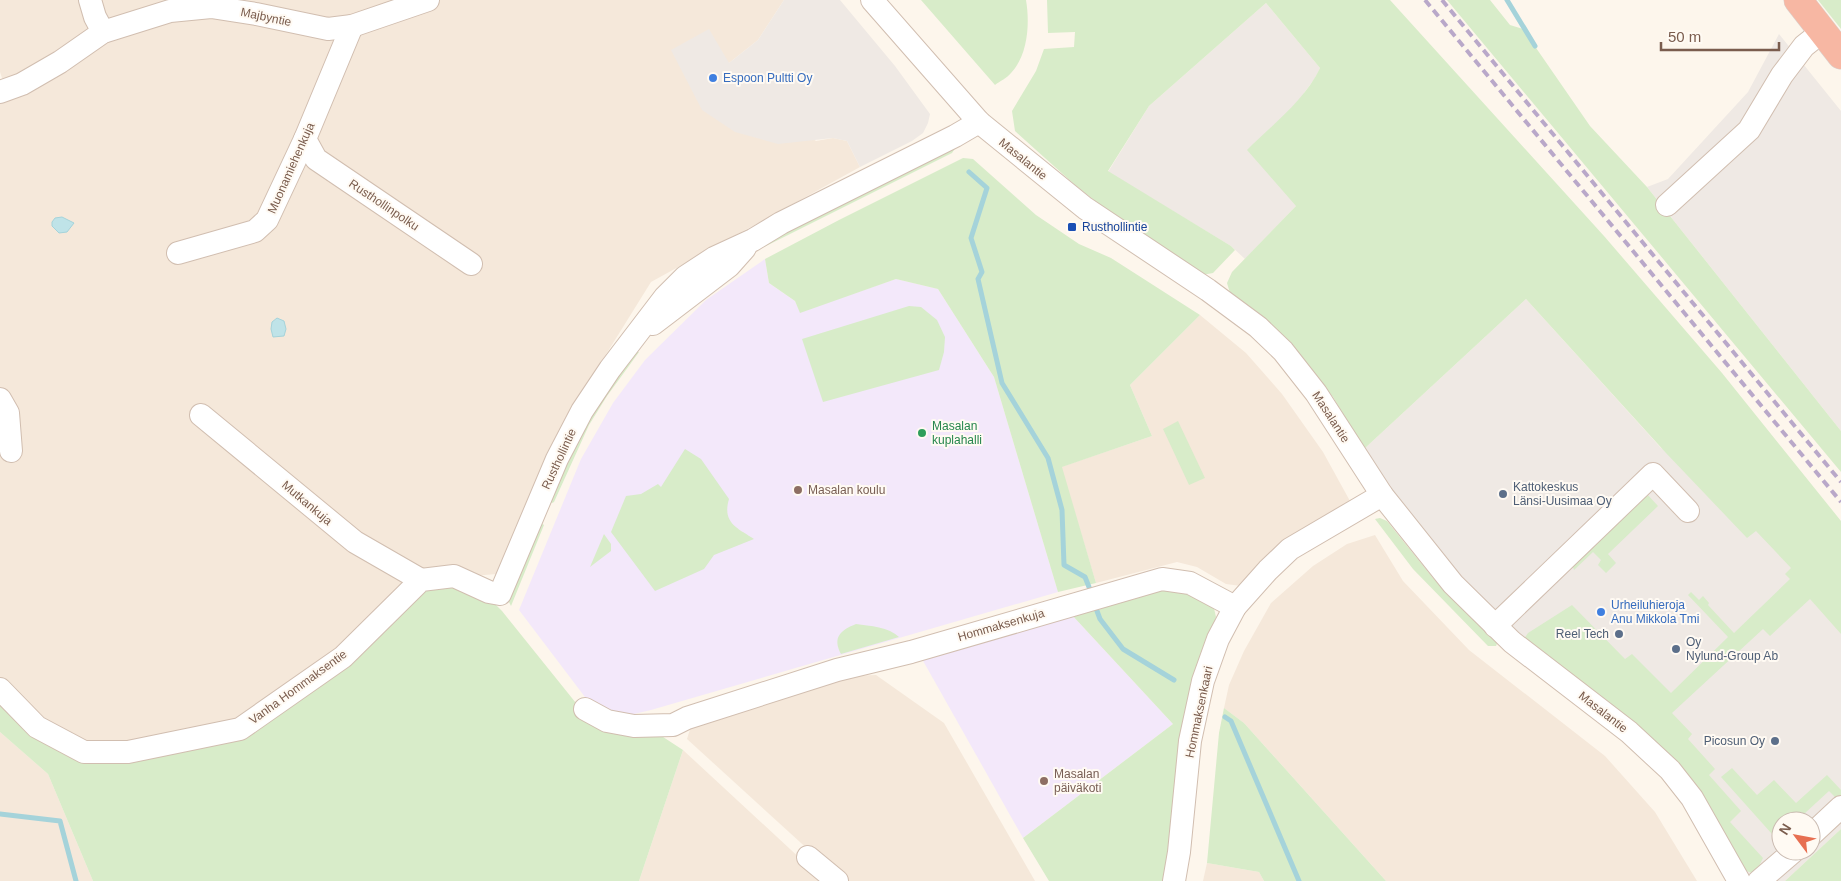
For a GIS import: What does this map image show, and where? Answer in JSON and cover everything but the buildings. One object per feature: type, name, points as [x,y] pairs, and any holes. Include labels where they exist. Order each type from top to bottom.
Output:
[{"type":"highway","points":[[1798,0],[1841,55]]},
{"type":"street","points":[[90,0],[95,17],[103,32]]},
{"type":"street","name":"Majbyntie","points":[[0,92],[22,84],[60,62],[103,32],[170,12],[211,8],[256,14],[328,29],[352,26],[428,0]]},
{"type":"street","name":"Masalantie","points":[[872,0],[979,122],[1085,208],[1208,290],[1258,327],[1283,351],[1300,371],[1382,495],[1453,584],[1512,642],[1629,732],[1670,770],[1692,798],[1739,881]]},
{"type":"street","name":"Muonamiehenkuja","points":[[178,253],[255,231],[267,220],[305,139],[352,26]]},
{"type":"street","points":[[1667,204],[1749,130],[1782,75],[1804,46],[1823,32]]},
{"type":"street","name":"Rusthollintie","points":[[421,580],[454,576],[489,592],[500,594],[557,459],[582,411],[610,369],[665,296],[685,277],[714,258],[753,240],[979,122]]},
{"type":"street","name":"Rusthollinpolku","points":[[305,139],[316,159],[471,264]]},
{"type":"street","points":[[0,399],[8,413],[11,451]]},
{"type":"street","name":"Mutkankuja","points":[[201,415],[355,542],[421,580]]},
{"type":"street","points":[[1495,626],[1654,474],[1688,511]]},
{"type":"street","points":[[1235,608],[1268,570],[1290,549],[1382,495]]},
{"type":"street","name":"Hommaksenkuja","points":[[585,709],[607,721],[634,726],[673,725],[687,718],[837,670],[911,652],[1162,579],[1190,583],[1235,608]]},
{"type":"street","name":"Vanha Hommaksentie","points":[[0,689],[37,727],[84,752],[128,752],[240,729],[343,657],[421,580]]},
{"type":"street","name":"Hommaksenkaari","points":[[1174,881],[1179,852],[1190,741],[1203,681],[1218,639],[1235,608]]},
{"type":"street","points":[[1821,826],[1841,807]]},
{"type":"street","points":[[808,857],[837,881]]},
{"type":"street","points":[[1759,881],[1782,861]]},
{"type":"shaded area","points":[[0,0],[784,0],[758,40],[729,63],[672,50],[816,141],[833,138],[847,141],[860,167],[651,282],[564,422],[497,574],[421,580],[240,729],[84,752],[0,689],[0,83],[3,81],[0,72]]},
{"type":"shaded area","points":[[784,0],[840,0],[895,66],[930,114],[923,133],[912,141],[860,167],[847,141],[833,138],[778,144],[735,132],[702,110],[671,50],[709,29],[729,63],[758,40]]},
{"type":"shaded area","points":[[1266,3],[1320,68],[1304,93],[1296,206],[1245,259],[1231,246],[1108,172],[1149,106]]},
{"type":"shaded area","points":[[1779,34],[1841,111],[1841,431],[1647,187],[1668,179],[1748,92]]},
{"type":"shaded area","name":"Masalan koulu","points":[[765,259],[769,283],[795,301],[800,312],[896,279],[938,289],[994,377],[1058,592],[651,710],[616,716],[591,705],[519,610],[581,459],[613,403],[645,360],[706,300]]},
{"type":"shaded area","points":[[1526,299],[1661,448],[1841,563],[1841,829],[1821,848],[1821,811],[1771,811],[1771,861],[1807,861],[1785,881],[1752,881],[1696,787],[1468,590],[1413,525],[1364,449]]},
{"type":"shaded area","points":[[1200,315],[1246,353],[1282,394],[1323,452],[1350,501],[1241,586],[1226,584],[1197,567],[1177,562],[1096,583],[1061,467],[1152,436],[1130,385]]},
{"type":"shaded area","points":[[1375,535],[1403,581],[1469,650],[1605,756],[1655,812],[1697,881],[1386,881],[1244,723],[1224,708],[1229,685],[1244,651],[1271,603],[1313,566],[1347,544]]},
{"type":"shaded area","name":"Masalan päiväkoti","points":[[1072,615],[1173,724],[1023,838],[922,659]]},
{"type":"shaded area","points":[[876,675],[944,723],[1035,881],[846,881],[812,853],[687,739],[692,723],[849,676]]},
{"type":"shaded area","points":[[0,732],[48,774],[93,881],[0,881]]},
{"type":"shaded area","points":[[683,750],[804,862],[828,881],[639,881]]},
{"type":"shaded area","points":[[1207,863],[1259,872],[1264,881],[1203,881]]},
{"type":"green space","points":[[921,0],[1026,0],[1028,19],[1026,38],[1017,66],[1009,75],[995,85]]},
{"type":"green space","points":[[1047,0],[1390,0],[1604,236],[1722,373],[1841,521],[1841,634],[1810,599],[1770,636],[1763,629],[1672,713],[1692,734],[1688,739],[1715,769],[1709,775],[1741,811],[1730,822],[1763,858],[1758,868],[1752,873],[1744,870],[1696,787],[1524,639],[1528,633],[1572,605],[1625,659],[1632,654],[1671,693],[1728,637],[1688,595],[1691,592],[1699,600],[1703,596],[1709,603],[1708,605],[1734,633],[1790,579],[1785,574],[1791,568],[1756,531],[1747,538],[1666,453],[1526,299],[1364,449],[1333,397],[1292,345],[1264,317],[1230,293],[1227,283],[1232,272],[1296,206],[1247,150],[1306,91],[1320,68],[1266,3],[1149,106],[1108,171],[1235,250],[1213,273],[1202,275],[1104,208],[1075,185],[1015,131],[1012,111],[1036,71],[1044,49],[1074,47],[1075,32],[1048,33]]},
{"type":"green space","points":[[1447,0],[1490,0],[1510,25],[1523,29],[1590,126],[1647,187],[1841,431],[1841,472]]},
{"type":"green space","points":[[1818,0],[1841,0],[1841,29]]},
{"type":"green space","points":[[956,147],[952,153],[764,247],[761,242]]},
{"type":"green space","points":[[963,158],[973,159],[1036,215],[1079,244],[1111,258],[1200,315],[1130,385],[1152,436],[1062,467],[1096,583],[1058,592],[994,377],[938,289],[896,279],[800,313],[795,301],[769,283],[765,259]]},
{"type":"green space","points":[[909,306],[921,307],[937,320],[945,337],[944,352],[939,370],[823,402],[802,339]]},
{"type":"green space","points":[[631,352],[639,352],[607,396],[589,425],[554,502],[548,501],[584,422]]},
{"type":"green space","points":[[1178,421],[1205,478],[1189,485],[1163,429]]},
{"type":"green space","points":[[685,449],[701,459],[729,499],[727,507],[732,524],[754,539],[714,555],[704,569],[655,591],[611,532],[626,496],[641,494],[658,484],[661,487]]},
{"type":"green space","points":[[1645,492],[1658,506],[1608,554],[1616,563],[1606,573],[1598,565],[1601,560],[1593,552],[1574,570],[1572,564]]},
{"type":"green space","points":[[1380,518],[1387,521],[1433,578],[1498,641],[1496,646],[1488,646],[1413,569],[1375,519]]},
{"type":"green space","points":[[539,522],[544,525],[511,606],[507,598]]},
{"type":"green space","points":[[604,534],[611,544],[611,551],[590,567]]},
{"type":"green space","points":[[421,580],[479,588],[502,611],[588,718],[660,735],[683,750],[639,881],[93,881],[48,774],[0,732],[0,689],[84,752],[240,729]]},
{"type":"green space","points":[[1162,590],[1186,593],[1213,604],[1216,617],[1209,643],[1165,881],[1049,881],[1023,838],[1173,724],[1072,615]]},
{"type":"green space","points":[[856,624],[885,629],[899,637],[841,654],[837,643],[840,635],[846,629]]},
{"type":"green space","points":[[1224,708],[1244,723],[1386,881],[1264,881],[1259,872],[1207,863],[1219,733]]},
{"type":"green space","points":[[1732,768],[1757,795],[1774,780],[1796,803],[1827,775],[1841,790],[1841,796],[1837,799],[1829,791],[1807,811],[1771,811],[1771,833],[1721,777]]},
{"type":"green space","points":[[1841,829],[1841,881],[1785,881],[1807,861],[1821,861],[1821,848]]},
{"type":"water","points":[[62,217],[74,223],[67,232],[59,233],[52,226],[52,222],[55,218]]},
{"type":"water","points":[[277,318],[284,321],[286,329],[284,336],[273,337],[272,322]]},
{"type":"waterway","points":[[1507,0],[1535,46]]},
{"type":"waterway","points":[[969,172],[987,188],[971,238],[982,272],[978,279],[1002,383],[1048,458],[1062,510],[1064,565],[1085,577],[1089,587]]},
{"type":"waterway","points":[[1097,611],[1100,619],[1123,649],[1174,680]]},
{"type":"waterway","points":[[1225,717],[1231,721],[1299,881]]},
{"type":"waterway","points":[[0,814],[60,821],[76,881]]},
{"type":"railway","points":[[1425,0],[1841,502]]},
{"type":"railway","points":[[1442,0],[1841,482]]},
{"type":"place","name":"Espoon Pultti Oy","points":[[713,78]]},
{"type":"place","name":"Rusthollintie","points":[[1072,227]]},
{"type":"place","name":"Masalan kuplahalli","points":[[922,433]]},
{"type":"place","name":"Masalan koulu","points":[[798,490]]},
{"type":"place","name":"Kattokeskus Länsi-Uusimaa Oy","points":[[1503,494]]},
{"type":"place","name":"Urheiluhieroja Anu Mikkola Tmi","points":[[1601,612]]},
{"type":"place","name":"Reel Tech","points":[[1619,634]]},
{"type":"place","name":"Oy Nylund-Group Ab","points":[[1676,649]]},
{"type":"place","name":"Picosun Oy","points":[[1775,741]]},
{"type":"place","name":"Masalan päiväkoti","points":[[1044,781]]}]
